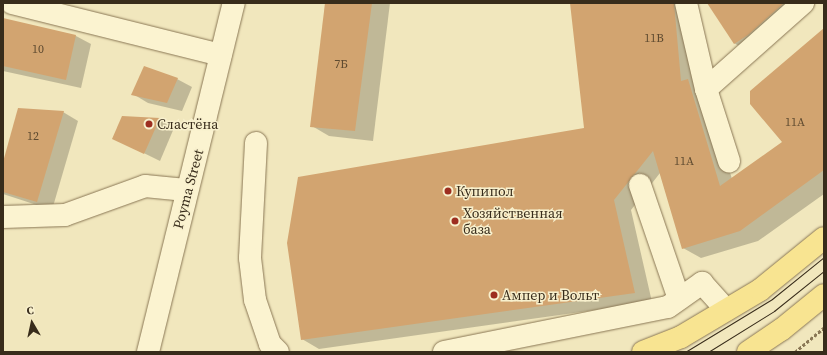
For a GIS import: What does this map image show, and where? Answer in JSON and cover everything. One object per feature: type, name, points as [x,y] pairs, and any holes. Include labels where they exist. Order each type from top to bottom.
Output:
[{"type":"main road","points":[[643,352],[681,337],[760,290],[824,238]]},
{"type":"main road","points":[[748,352],[781,330],[824,295]]},
{"type":"street","points":[[12,3],[221,55]]},
{"type":"street","name":"Poyma Street","points":[[148,352],[186,190],[234,3]]},
{"type":"street","points":[[686,3],[706,89],[729,161]]},
{"type":"street","points":[[706,89],[803,3]]},
{"type":"street","points":[[256,143],[250,258],[252,279],[255,300],[263,326],[270,344],[278,352]]},
{"type":"street","points":[[640,185],[679,299]]},
{"type":"street","points":[[3,217],[65,215],[145,186],[186,190]]},
{"type":"street","points":[[444,352],[668,308],[702,283],[726,310]]},
{"type":"path","points":[[795,352],[824,328]]},
{"type":"building","points":[[325,3],[372,3],[355,131],[310,127]]},
{"type":"building","name":"Хозяйственная база","points":[[570,3],[674,3],[681,81],[688,79],[720,186],[782,142],[750,104],[750,91],[824,28],[824,170],[740,231],[682,249],[653,151],[614,200],[635,293],[301,340],[287,243],[298,177],[584,128]]},
{"type":"building","points":[[707,3],[784,3],[748,35],[734,44]]},
{"type":"building","points":[[3,18],[76,35],[66,80],[3,66]]},
{"type":"building","points":[[144,66],[178,78],[167,103],[131,95]]},
{"type":"building","points":[[18,108],[64,111],[37,202],[3,192],[3,162]]},
{"type":"building","points":[[122,116],[160,118],[144,154],[112,139]]},
{"type":"tram line","points":[[685,352],[772,299],[824,257]]},
{"type":"tram line","points":[[708,352],[774,311],[824,271]]},
{"type":"place","name":"Сластёна","points":[[149,124]]},
{"type":"place","name":"Купипол","points":[[448,191]]},
{"type":"place","name":"Хозяйственная база","points":[[455,221]]},
{"type":"place","name":"Ампер и Вольт","points":[[494,295]]}]
